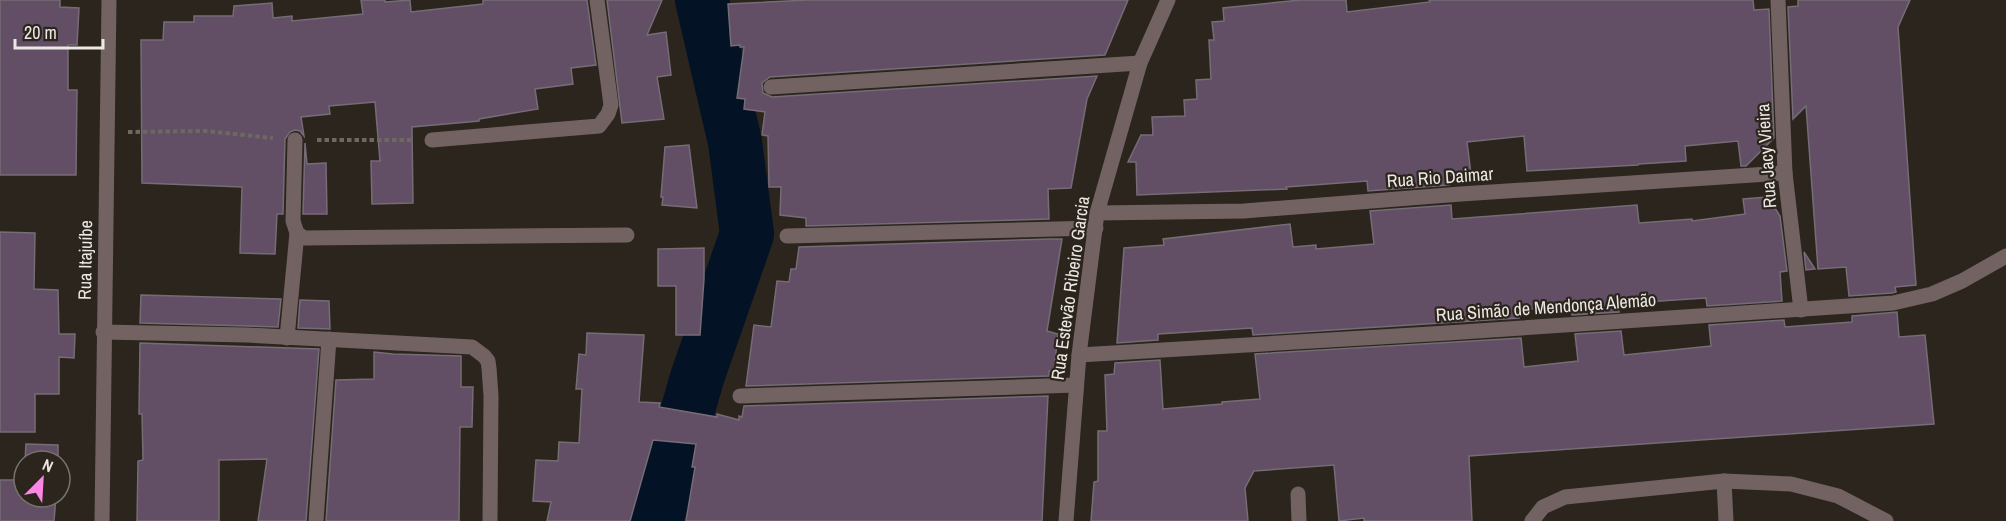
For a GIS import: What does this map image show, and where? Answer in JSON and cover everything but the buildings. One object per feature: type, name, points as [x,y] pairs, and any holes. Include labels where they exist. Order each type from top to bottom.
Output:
[{"type":"street","name":"Rua Itajuíbe","points":[[102,521],[109,0]]},
{"type":"street","points":[[432,140],[598,126],[608,114],[611,105],[597,0]]},
{"type":"street","name":"Rua Estevão Ribeiro Garcia","points":[[1065,521],[1079,355],[1097,221],[1140,63],[1168,0]]},
{"type":"street","name":"Rua Jacy Vieira","points":[[1778,0],[1785,173],[1801,310]]},
{"type":"street","points":[[771,87],[1140,63]]},
{"type":"street","points":[[287,338],[297,233],[293,222],[295,140]]},
{"type":"street","name":"Rua Rio Daimar","points":[[787,236],[1097,221],[1785,173]]},
{"type":"street","points":[[297,233],[304,238],[627,235]]},
{"type":"street","name":"Rua Simão de Mendonça Alemão","points":[[1079,355],[1893,303],[1932,294],[1962,281],[2006,256]]},
{"type":"street","points":[[104,332],[329,339],[472,347],[488,361],[491,396],[490,521]]},
{"type":"street","points":[[316,521],[329,339]]},
{"type":"street","points":[[740,396],[1076,386]]},
{"type":"street","points":[[1532,521],[1543,507],[1565,497],[1724,481],[1791,484],[1838,496],[1886,521]]},
{"type":"street","points":[[1724,481],[1726,521]]},
{"type":"street","points":[[1298,494],[1299,521]]},
{"type":"path","points":[[107,132],[205,131],[295,140],[432,140]]},
{"type":"waterway","points":[[656,521],[697,378],[747,234],[735,142],[702,0]]}]
